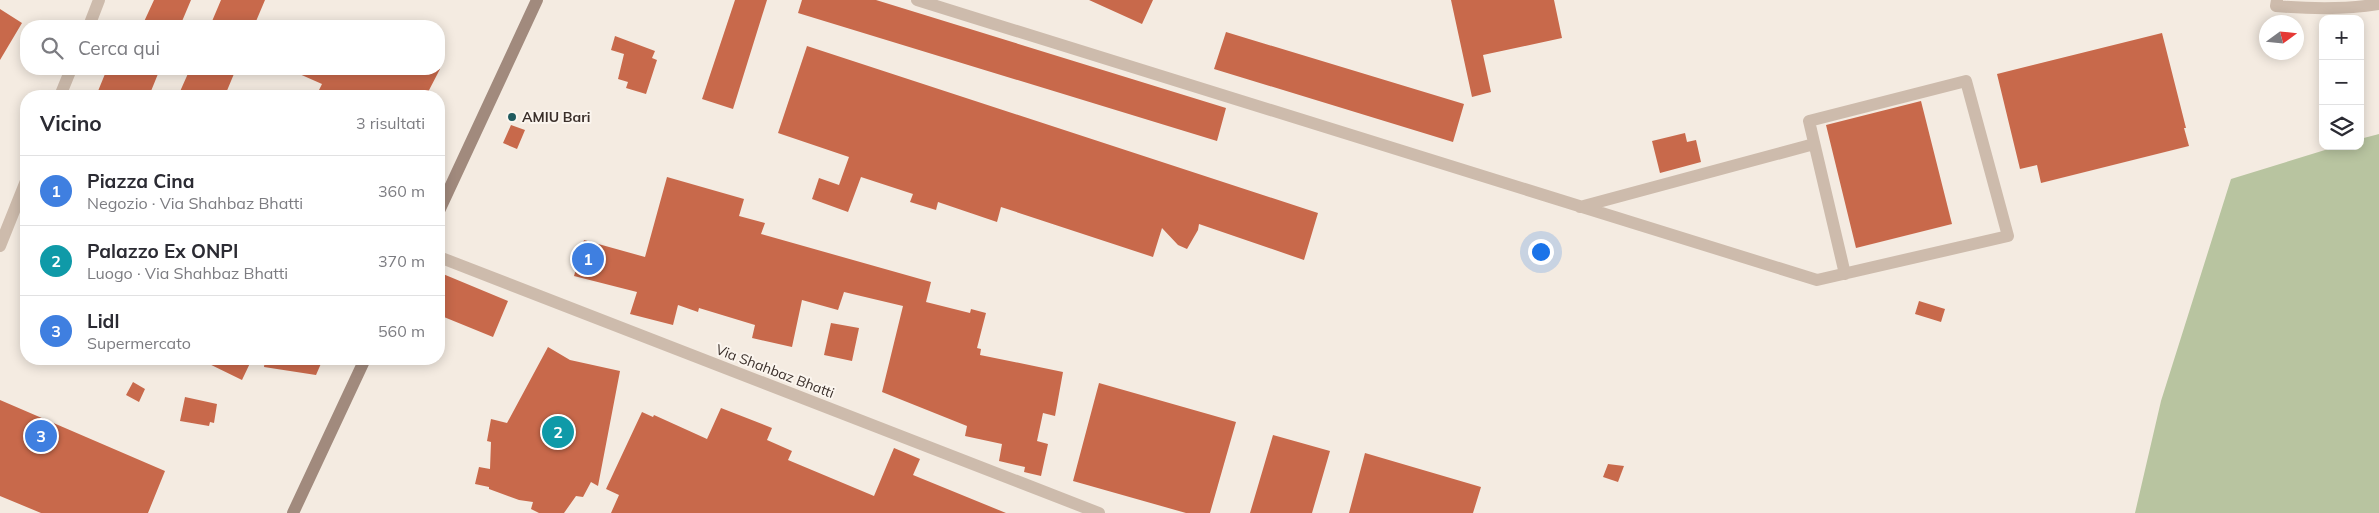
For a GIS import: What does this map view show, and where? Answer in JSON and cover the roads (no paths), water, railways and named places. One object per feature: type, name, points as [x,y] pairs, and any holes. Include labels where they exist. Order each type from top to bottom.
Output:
[{"type":"main road","points":[[445,198],[537,0]]},
{"type":"main road","points":[[294,513],[362,365]]},
{"type":"street","points":[[91,20],[99,0]]},
{"type":"street","points":[[917,0],[1817,280],[1845,274],[2008,236],[1966,81],[1809,121],[1845,274]]},
{"type":"street","points":[[2277,0],[2276,6],[2309,9],[2379,4]]},
{"type":"street","points":[[62,90],[69,75]]},
{"type":"street","points":[[1580,207],[1814,144]]},
{"type":"street","points":[[0,246],[20,196]]},
{"type":"street","name":"Via Shahbaz Bhatti","points":[[445,259],[1100,513]]},
{"type":"place","name":"AMIU Bari","points":[[512,117]]},
{"type":"place","name":"Piazza Cina","points":[[588,259]]},
{"type":"place","name":"Palazzo Ex ONPI","points":[[558,432]]},
{"type":"place","name":"Lidl","points":[[41,436]]}]
